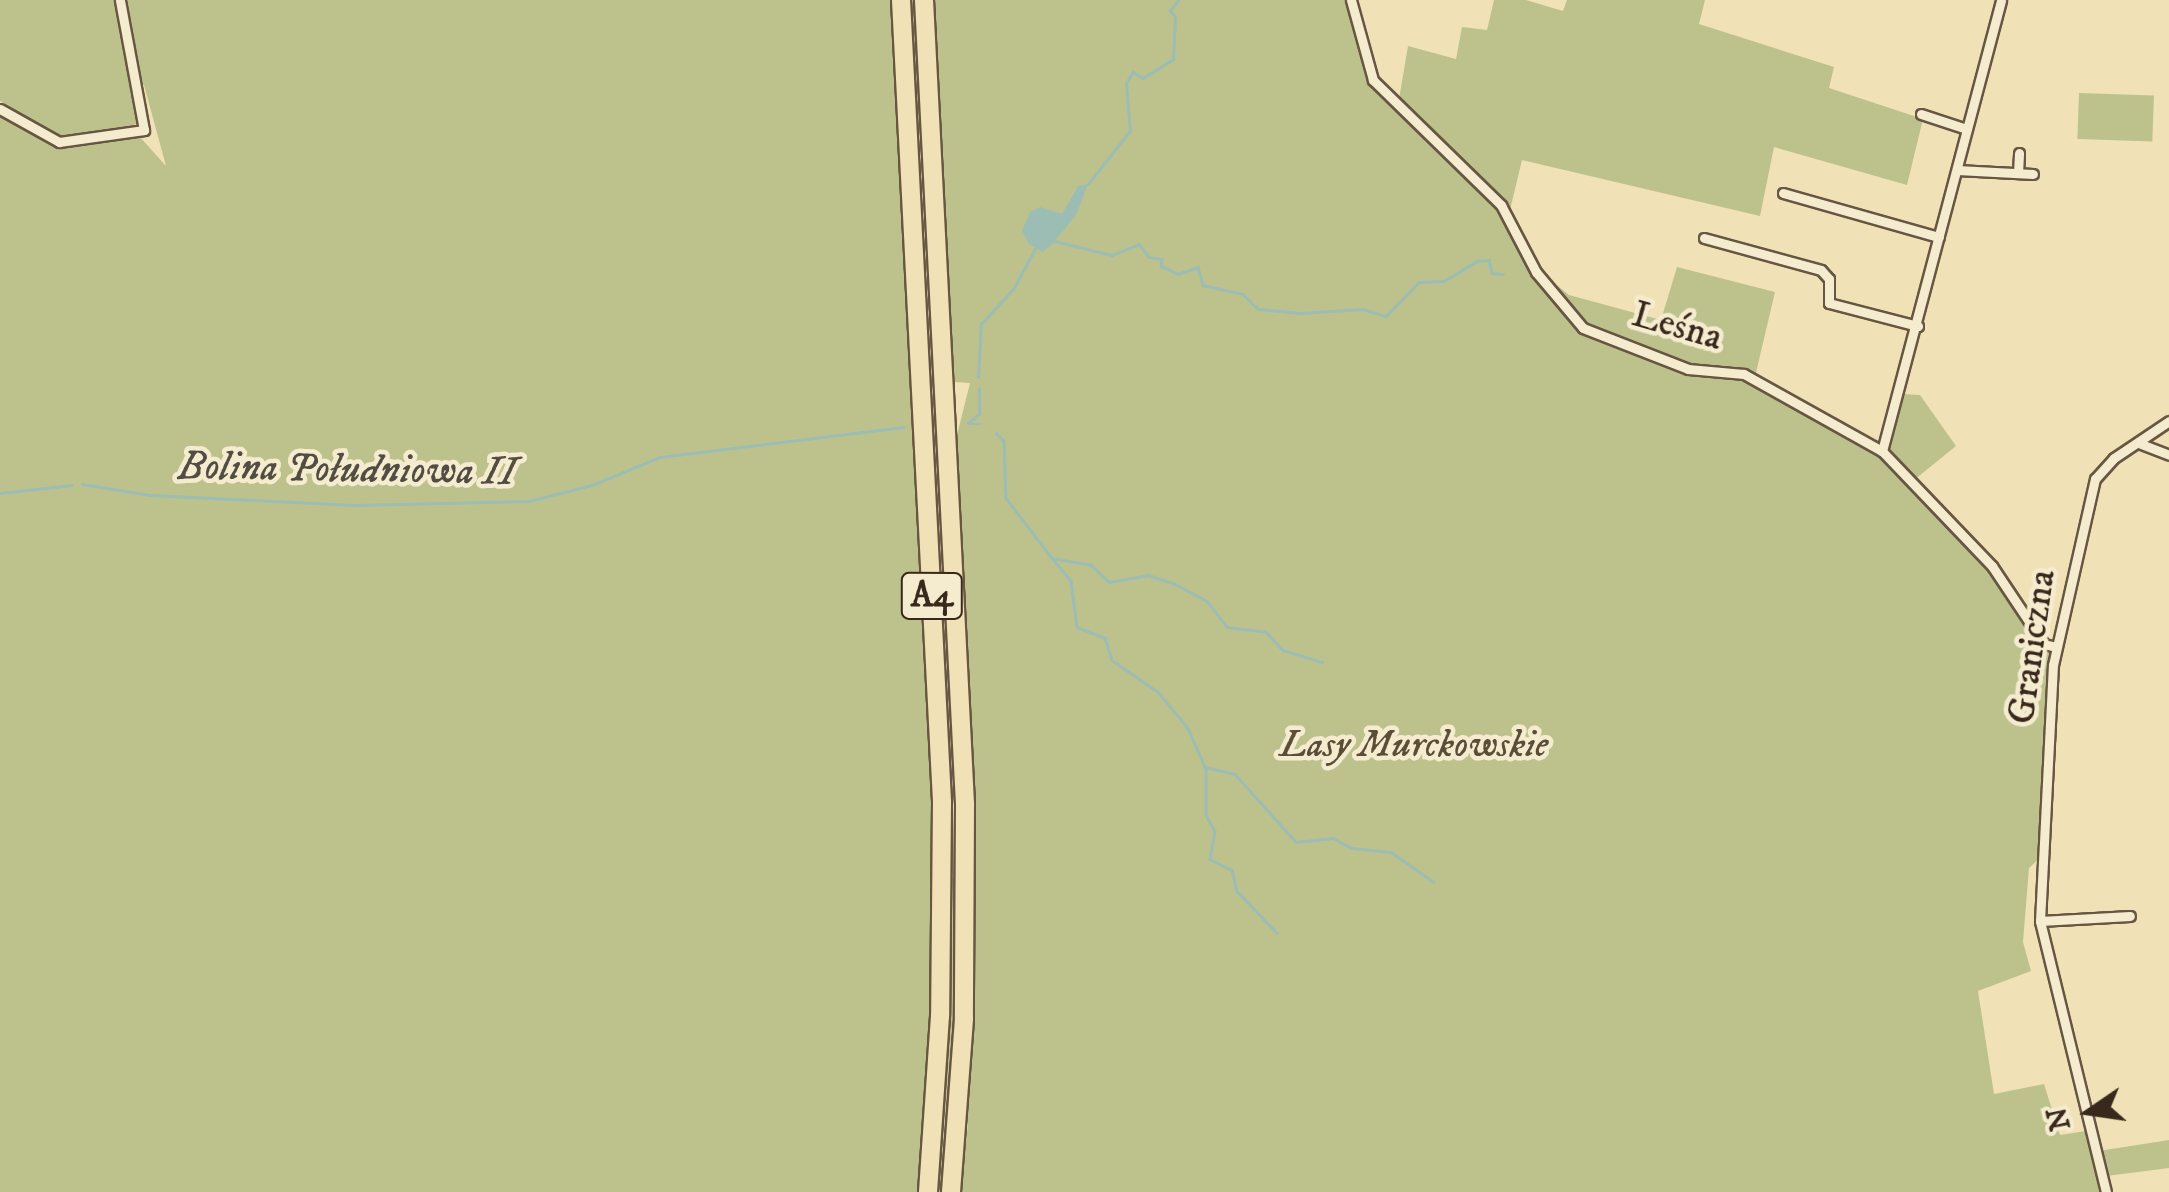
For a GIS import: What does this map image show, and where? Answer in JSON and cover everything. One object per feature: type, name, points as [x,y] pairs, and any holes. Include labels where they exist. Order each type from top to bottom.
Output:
[{"type":"highway","name":"A4","points":[[901,0],[942,802],[940,999],[928,1192]]},
{"type":"highway","name":"A4","points":[[924,0],[966,804],[963,1035],[952,1192]]},
{"type":"street","points":[[0,110],[59,142],[144,130],[120,0]]},
{"type":"street","name":"Leśna","points":[[1351,0],[1373,80],[1501,205],[1536,272],[1583,328],[1688,368],[1744,374],[1882,451],[1992,566],[2044,644],[2056,647]]},
{"type":"street","points":[[1882,451],[1918,326],[2000,0]]},
{"type":"street","points":[[1921,114],[1967,129]]},
{"type":"street","points":[[2018,173],[2020,153]]},
{"type":"street","points":[[1956,170],[2033,174]]},
{"type":"street","points":[[1783,194],[1940,237]]},
{"type":"street","points":[[1704,238],[1821,270],[1828,279],[1829,303],[1918,326]]},
{"type":"street","name":"Graniczna","points":[[2106,1192],[2040,921],[2056,647],[2095,478],[2114,458],[2141,444],[2169,421]]},
{"type":"street","points":[[2141,444],[2169,455]]},
{"type":"street","points":[[2040,921],[2130,916]]},
{"type":"green space","points":[[0,0],[893,0],[933,786],[934,952],[919,1192],[0,1192],[0,112],[64,146],[140,137],[166,166],[144,85],[132,74],[138,123],[119,132],[60,137],[0,101]]},
{"type":"green space","points":[[906,0],[919,0],[919,739],[906,739]]},
{"type":"green space","name":"Lasy Murckowskie","points":[[934,0],[1349,0],[1369,79],[1500,208],[1535,274],[1583,332],[1678,369],[1742,376],[1879,455],[1997,581],[2052,655],[2041,857],[2029,868],[2023,942],[2031,971],[1978,991],[1994,1094],[2044,1084],[2060,1135],[2086,1131],[2092,1152],[2169,1140],[2169,1168],[2099,1177],[2102,1192],[960,1192],[968,1124],[953,451],[970,383],[955,382],[954,375]]},
{"type":"green space","points":[[1494,0],[1526,0],[1563,11],[1567,0],[1705,0],[1699,24],[1834,67],[1829,88],[1923,119],[1907,185],[1774,147],[1760,216],[1522,160],[1510,210],[1399,99],[1408,46],[1456,59],[1462,27],[1487,30]]},
{"type":"green space","points":[[2079,93],[2154,96],[2152,142],[2077,139]]},
{"type":"green space","points":[[1677,267],[1775,292],[1755,377],[1690,364],[1590,328],[1542,273],[1569,295],[1661,320]]},
{"type":"green space","points":[[1903,394],[1920,395],[1956,446],[1914,480],[1886,448]]},
{"type":"green space","points":[[948,878],[961,879],[945,1192],[932,1191]]},
{"type":"water","points":[[1088,184],[1076,215],[1055,241],[1043,252],[1029,244],[1022,231],[1030,212],[1040,207],[1062,214],[1078,186]]},
{"type":"waterway","name":"Bolina Południowa II","points":[[1088,184],[1130,131],[1126,83],[1133,72],[1143,78],[1173,59],[1175,17],[1170,11],[1178,0]]},
{"type":"waterway","points":[[1055,241],[1112,255],[1139,244],[1149,257],[1162,259],[1161,266],[1178,274],[1198,267],[1203,285],[1243,294],[1258,309],[1300,313],[1363,309],[1386,316],[1419,282],[1444,281],[1477,261],[1489,260],[1492,273],[1503,274]]},
{"type":"waterway","name":"Bolina Południowa II","points":[[978,377],[981,324],[1014,288],[1035,249]]},
{"type":"waterway","name":"Bolina Południowa II","points":[[968,423],[979,414],[979,389]]},
{"type":"waterway","points":[[970,424],[980,424]]},
{"type":"waterway","name":"Bolina Południowa II","points":[[82,484],[151,495],[354,505],[529,501],[595,484],[660,457],[903,427]]},
{"type":"waterway","points":[[996,433],[1004,441],[1006,498],[1052,558],[1091,565],[1109,582],[1148,575],[1175,584],[1207,601],[1227,627],[1266,632],[1283,650],[1322,662]]},
{"type":"waterway","name":"Bolina Południowa II","points":[[0,493],[72,485]]},
{"type":"waterway","points":[[1052,558],[1071,581],[1077,627],[1105,638],[1112,660],[1158,692],[1188,728],[1205,767],[1235,774],[1296,842],[1333,838],[1352,848],[1391,852],[1434,882]]},
{"type":"waterway","points":[[1206,769],[1206,815],[1215,831],[1210,859],[1232,870],[1237,891],[1277,933]]}]
